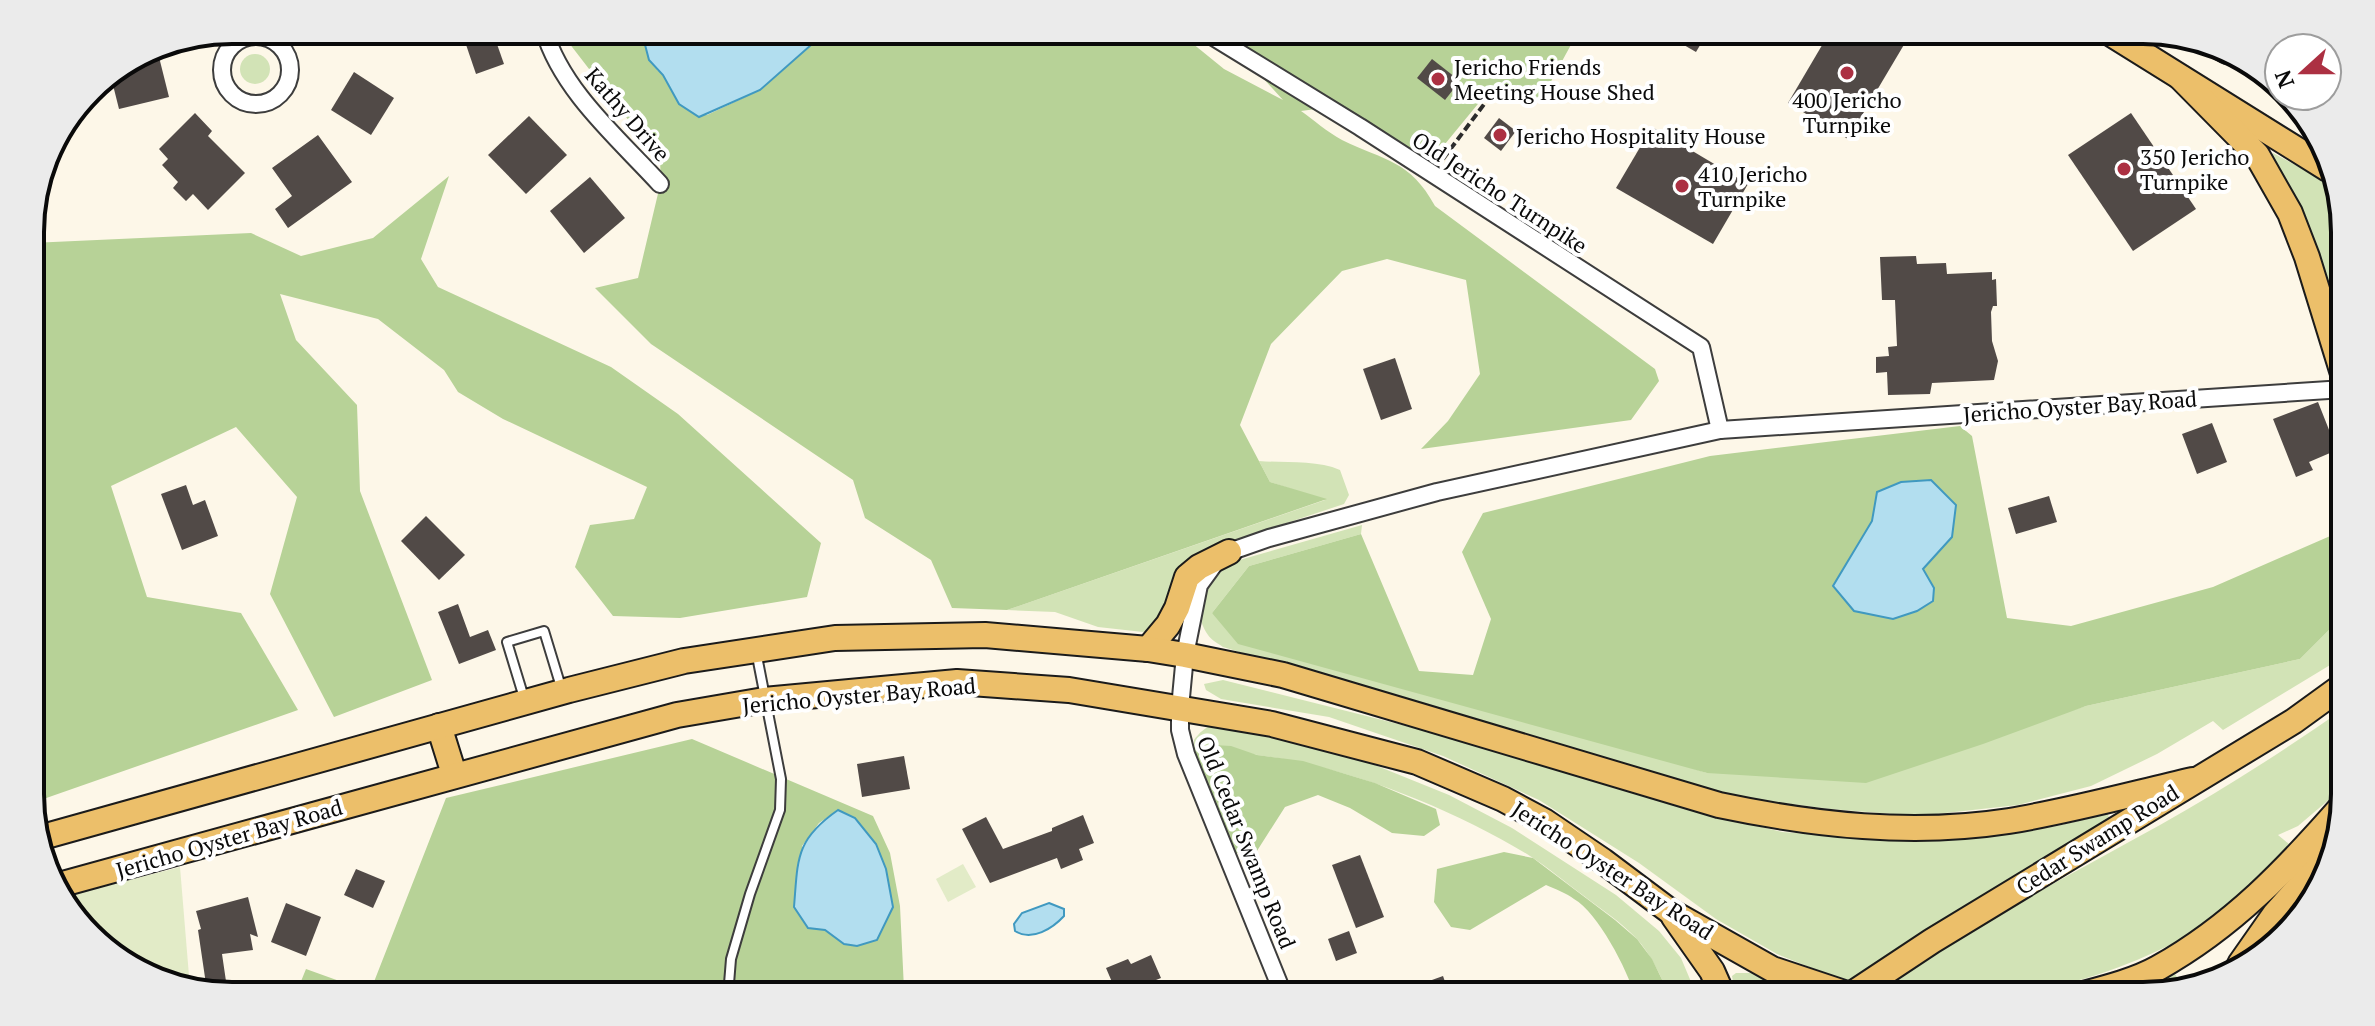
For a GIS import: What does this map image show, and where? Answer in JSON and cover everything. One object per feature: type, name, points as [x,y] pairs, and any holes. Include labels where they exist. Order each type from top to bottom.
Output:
[{"type":"main road","points":[[2127,44],[2318,163]]},
{"type":"main road","points":[[2181,78],[2257,155],[2290,213],[2331,338]]},
{"type":"main road","points":[[1148,649],[1173,617],[1187,577],[1199,567],[1229,552]]},
{"type":"main road","points":[[49,835],[525,702],[684,661],[835,638],[985,635],[1185,655],[1283,675],[1719,805],[1790,820],[1862,827],[1973,825],[2010,821],[2193,780]]},
{"type":"main road","name":"Jericho Oyster Bay Road","points":[[66,883],[677,715],[764,700],[957,682],[1069,690],[1180,708],[1287,727],[1417,762],[1503,799],[1544,821],[1671,912],[1772,969],[1812,982]]},
{"type":"main road","name":"Cedar Swamp Road","points":[[1870,982],[2193,780],[2294,721],[2331,694]]},
{"type":"main road","points":[[439,726],[454,774]]},
{"type":"main road","points":[[2119,982],[2156,970],[2233,919],[2329,821]]},
{"type":"main road","points":[[2252,947],[2275,914],[2316,868]]},
{"type":"main road","points":[[1671,912],[1717,982]]},
{"type":"street","points":[[233,44],[228,50],[222,70],[223,80],[235,97],[257,104],[279,96],[290,75],[284,44]]},
{"type":"street","name":"Kathy Drive","points":[[550,44],[563,73],[660,184]]},
{"type":"street","name":"Old Jericho Turnpike","points":[[1224,44],[1701,347],[1720,430]]},
{"type":"street","name":"Jericho Oyster Bay Road","points":[[1185,655],[1199,585],[1215,563],[1229,552],[1437,492],[1720,430],[2331,390]]},
{"type":"street","name":"Old Cedar Swamp Road","points":[[1185,655],[1180,730],[1186,754],[1278,982]]},
{"type":"lane","points":[[525,702],[507,642],[544,631],[563,692]]},
{"type":"lane","points":[[729,982],[731,959],[750,894],[780,810],[781,779],[756,648]]},
{"type":"path","points":[[1432,174],[1485,103]]},
{"type":"green space","points":[[570,44],[651,44],[657,70],[663,74],[679,104],[694,114],[707,115],[760,90],[812,44],[1193,44],[1224,69],[1283,100],[1261,76],[1223,44],[1571,44],[1542,98],[1482,99],[1431,161],[1424,164],[1316,109],[1301,111],[1342,140],[1406,170],[1426,191],[1435,206],[1655,369],[1659,381],[1631,420],[1421,449],[1448,421],[1480,374],[1466,280],[1387,259],[1342,271],[1271,344],[1240,425],[1270,482],[1327,499],[1007,610],[952,608],[931,560],[865,518],[853,480],[651,344],[595,288],[638,278],[661,181],[660,161]]},
{"type":"green space","points":[[255,54],[266,58],[270,69],[266,80],[255,84],[244,80],[240,69],[244,58]]},
{"type":"green space","points":[[2273,153],[2324,181],[2331,232],[2331,312],[2266,160]]},
{"type":"green space","points":[[449,176],[421,259],[438,287],[611,367],[678,414],[821,543],[807,597],[680,618],[613,616],[575,567],[590,525],[634,519],[647,487],[503,419],[458,392],[444,370],[378,319],[280,294],[296,340],[357,405],[360,491],[432,680],[334,717],[270,594],[297,497],[236,427],[111,486],[147,597],[241,613],[298,710],[44,799],[44,242],[251,233],[301,256],[373,238]]},
{"type":"green space","points":[[1960,426],[1972,436],[2007,618],[2071,626],[2213,587],[2331,536],[2331,628],[2300,659],[2086,706],[1866,783],[1707,773],[1238,644],[1212,613],[1249,566],[1361,534],[1419,671],[1473,675],[1491,619],[1462,552],[1483,513],[1710,456]],"holes":[[[1872,521],[1952,537],[1922,569],[1934,587],[1833,586]]]},
{"type":"green space","points":[[1259,461],[1311,463],[1340,470],[1349,495],[1344,504],[1208,549],[1189,562],[1155,630],[1143,632],[1098,627],[1055,612],[1007,610],[1325,500],[1270,482]]},
{"type":"green space","points":[[1362,525],[1361,534],[1249,566],[1212,613],[1707,773],[2054,716],[2086,706],[2300,659],[2331,628],[2331,664],[2223,730],[2213,721],[2157,754],[2091,786],[2018,805],[1918,816],[1830,809],[1713,794],[1223,647],[1208,635],[1202,624],[1201,602],[1211,583],[1236,561]]},
{"type":"green space","points":[[1223,680],[1450,737],[1683,808],[1782,832],[1895,840],[1996,835],[2108,814],[2110,822],[2034,871],[1931,927],[1847,982],[1777,954],[1716,919],[1639,863],[1539,800],[1443,756],[1329,717],[1221,699],[1206,690],[1204,684]]},
{"type":"green space","points":[[2331,717],[2331,798],[2298,826],[2278,835],[2294,848],[2248,893],[2210,923],[2133,961],[2071,982],[1893,982],[1958,939],[2160,825]]},
{"type":"green space","points":[[1224,723],[1355,757],[1449,795],[1512,828],[1616,895],[1659,931],[1681,958],[1691,982],[1663,982],[1647,951],[1624,927],[1537,861],[1501,839],[1402,793],[1332,770],[1223,747],[1194,752],[1194,740],[1210,726]]},
{"type":"green space","points":[[692,739],[873,816],[890,853],[900,906],[904,982],[374,982],[446,798]],"holes":[[[838,810],[893,907],[876,940],[858,946],[844,944],[825,930],[802,846],[819,823]]]},
{"type":"green space","points":[[1214,745],[1303,761],[1375,783],[1436,809],[1440,825],[1424,836],[1392,833],[1350,808],[1318,795],[1285,807],[1255,854],[1236,853],[1196,762],[1194,752]]},
{"type":"green space","points":[[1504,852],[1533,858],[1637,939],[1652,959],[1663,982],[1629,982],[1619,957],[1593,916],[1571,897],[1546,885],[1470,930],[1451,927],[1434,902],[1437,869]]},
{"type":"green space","points":[[963,864],[976,887],[948,902],[936,879]]},
{"type":"green space","points":[[180,867],[189,977],[160,968],[117,943],[99,927],[73,894]]},
{"type":"green space","points":[[306,969],[342,982],[301,982]]},
{"type":"green space","points":[[1736,973],[1764,973],[1787,982],[1733,982],[1732,976]]},
{"type":"green space","points":[[2175,974],[2178,978],[2156,982]]},
{"type":"water","points":[[645,44],[812,44],[760,90],[699,117],[679,104],[663,75],[649,60]]},
{"type":"water","points":[[1931,480],[1956,505],[1952,537],[1923,569],[1934,588],[1933,601],[1917,611],[1893,619],[1854,611],[1833,586],[1872,521],[1877,492],[1901,482]]},
{"type":"water","points":[[838,810],[855,818],[876,844],[886,869],[893,907],[877,940],[857,946],[844,944],[825,930],[808,928],[794,907],[801,852],[814,831]]},
{"type":"water","points":[[1049,903],[1064,909],[1064,916],[1054,925],[1035,934],[1015,931],[1014,924],[1022,913]]},
{"type":"building","points":[[466,44],[497,44],[504,64],[476,74]]},
{"type":"building","points":[[1682,44],[1701,44],[1696,52]]},
{"type":"building","name":"400 Jericho Turnpike","points":[[1823,44],[1904,44],[1848,139],[1788,103]]},
{"type":"building","points":[[159,59],[169,97],[119,109],[113,87]]},
{"type":"building","name":"Jericho Friends Meeting House Shed","points":[[1432,59],[1460,81],[1445,100],[1417,78]]},
{"type":"building","points":[[354,72],[394,98],[371,135],[331,110]]},
{"type":"building","points":[[195,113],[212,131],[208,136],[245,173],[208,210],[193,194],[186,201],[173,188],[178,182],[162,165],[168,159],[159,149]]},
{"type":"building","name":"350 Jericho Turnpike","points":[[2131,113],[2196,209],[2133,251],[2068,155]]},
{"type":"building","points":[[529,116],[567,155],[526,194],[488,155]]},
{"type":"building","name":"Jericho Hospitality House","points":[[1499,118],[1516,131],[1501,151],[1484,138]]},
{"type":"building","name":"410 Jericho Turnpike","points":[[1652,127],[1748,184],[1713,244],[1616,188]]},
{"type":"building","points":[[318,135],[352,182],[288,228],[275,209],[292,196],[272,168]]},
{"type":"building","points":[[590,177],[625,218],[584,253],[550,211]]},
{"type":"building","points":[[1916,256],[1917,264],[1946,263],[1947,274],[1992,272],[1992,280],[1996,279],[1997,306],[1993,306],[1991,312],[1992,341],[1998,361],[1994,380],[1932,383],[1930,394],[1888,395],[1887,372],[1876,373],[1876,357],[1889,356],[1888,347],[1897,346],[1895,300],[1882,300],[1880,257]]},
{"type":"building","points":[[1395,358],[1412,409],[1381,420],[1363,369]]},
{"type":"building","points":[[2318,402],[2331,435],[2331,453],[2309,462],[2313,470],[2296,477],[2273,419]]},
{"type":"building","points":[[2212,423],[2227,462],[2197,474],[2182,434]]},
{"type":"building","points":[[186,485],[193,505],[205,500],[218,536],[182,550],[161,494]]},
{"type":"building","points":[[2049,496],[2057,522],[2016,534],[2008,508]]},
{"type":"building","points":[[426,516],[465,555],[439,580],[401,541]]},
{"type":"building","points":[[458,604],[470,637],[488,630],[496,650],[459,664],[438,612]]},
{"type":"building","points":[[904,756],[910,789],[862,797],[857,764]]},
{"type":"building","points":[[1083,815],[1094,843],[1079,849],[1083,860],[1061,869],[1057,858],[990,883],[962,829],[986,817],[1003,849],[1052,831],[1052,828]]},
{"type":"building","points":[[1360,855],[1384,917],[1356,928],[1332,865]]},
{"type":"building","points":[[356,869],[385,881],[373,908],[344,895]]},
{"type":"building","points":[[248,897],[258,937],[250,934],[253,950],[222,954],[226,982],[205,980],[198,930],[201,929],[196,911]]},
{"type":"building","points":[[286,903],[321,917],[306,956],[271,942]]},
{"type":"building","points":[[1349,931],[1357,953],[1336,961],[1328,939]]},
{"type":"building","points":[[1151,955],[1161,978],[1157,982],[1112,982],[1106,968],[1128,959],[1131,964]]},
{"type":"building","points":[[1443,976],[1445,982],[1426,982]]},
{"type":"place","name":"400 Jericho Turnpike","points":[[1847,73]]},
{"type":"place","name":"Jericho Friends Meeting House Shed","points":[[1438,79]]},
{"type":"place","name":"Jericho Hospitality House","points":[[1500,135]]},
{"type":"place","name":"350 Jericho Turnpike","points":[[2124,169]]},
{"type":"place","name":"410 Jericho Turnpike","points":[[1682,186]]}]
